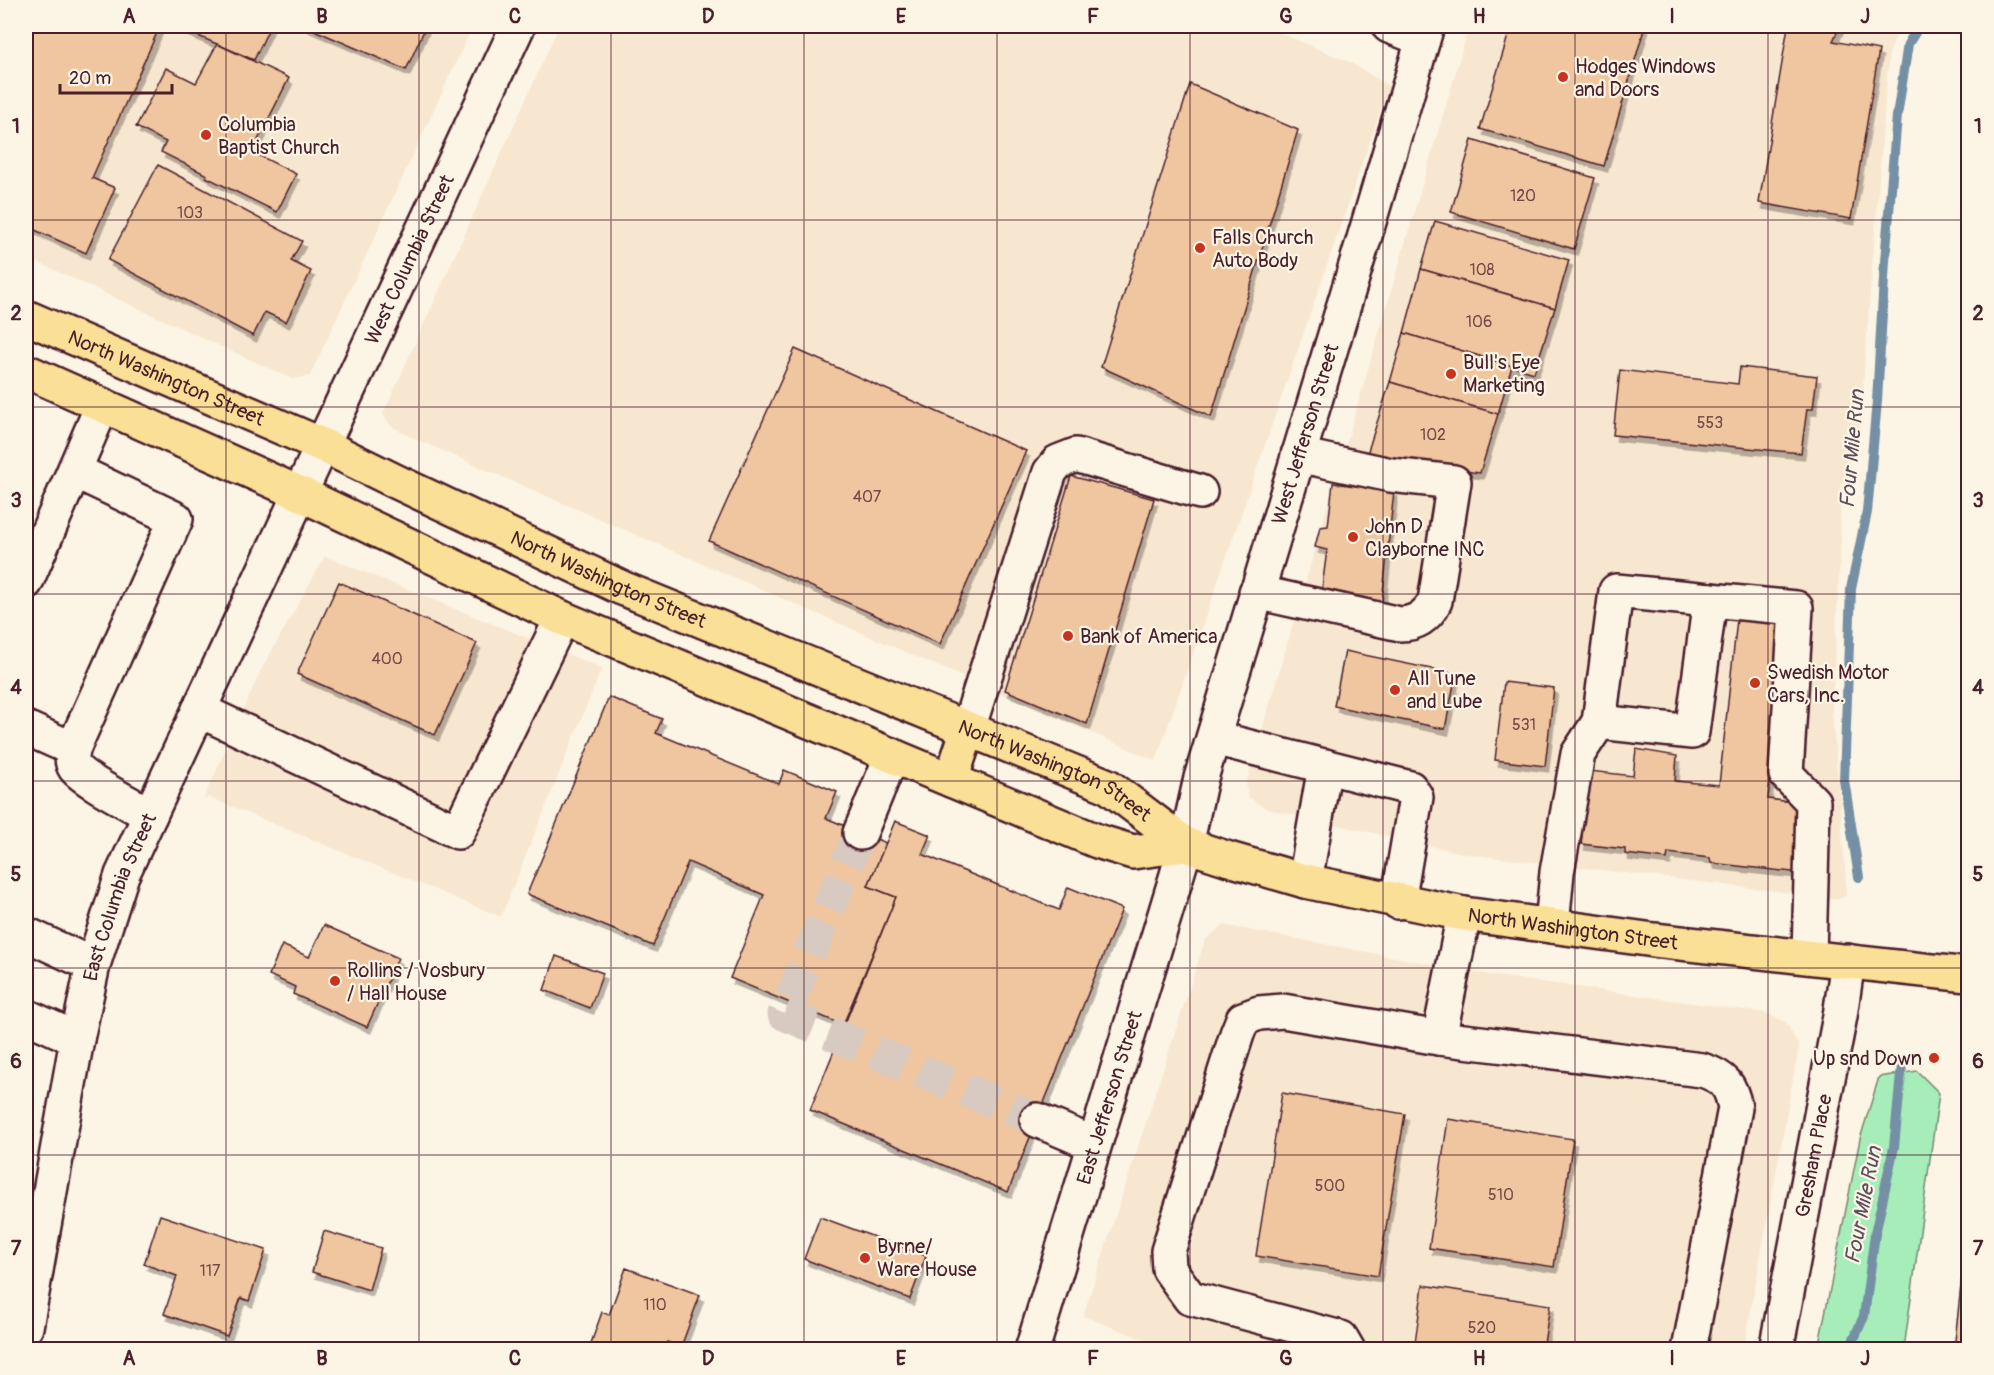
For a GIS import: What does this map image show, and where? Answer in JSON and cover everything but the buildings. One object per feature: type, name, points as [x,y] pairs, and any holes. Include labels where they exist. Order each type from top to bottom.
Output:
[{"type":"main road","name":"North Washington Street","points":[[26,317],[322,445],[622,588],[1108,786],[1186,845],[1229,860],[1305,881],[1464,915],[1654,940],[1968,975]]},
{"type":"main road","name":"North Washington Street","points":[[26,371],[299,493],[562,618],[1097,841],[1133,852],[1186,845]]},
{"type":"main road","points":[[951,780],[968,729]]},
{"type":"street","name":"West Columbia Street","points":[[299,493],[518,26]]},
{"type":"street","points":[[1389,26],[1425,32]]},
{"type":"street","name":"West Jefferson Street","points":[[1186,845],[1201,778],[1425,32]]},
{"type":"street","points":[[26,582],[102,406]]},
{"type":"street","points":[[968,729],[1050,472],[1058,462],[1076,455],[1200,492]]},
{"type":"street","points":[[1256,592],[1400,624],[1407,624],[1421,618],[1430,610],[1435,601],[1454,482],[1390,475],[1298,455]]},
{"type":"street","points":[[75,471],[176,519],[73,749],[72,759],[74,768],[150,815]]},
{"type":"street","name":"East Columbia Street","points":[[26,1327],[76,1039],[93,965],[122,875],[299,493]]},
{"type":"street","points":[[1552,926],[1557,872],[1578,754],[1599,722],[1616,591],[1796,608],[1786,774],[1813,802],[1809,956]]},
{"type":"street","points":[[1599,722],[1692,732],[1710,600]]},
{"type":"street","points":[[199,710],[459,832],[562,618]]},
{"type":"street","points":[[26,728],[73,749]]},
{"type":"street","points":[[1214,738],[1406,786],[1416,797],[1398,902]]},
{"type":"street","points":[[860,833],[892,755]]},
{"type":"street","points":[[1305,881],[1325,766]]},
{"type":"street","name":"East Jefferson Street","points":[[1032,1350],[1186,845]]},
{"type":"street","points":[[1439,1038],[1464,915]]},
{"type":"street","points":[[26,934],[93,965]]},
{"type":"street","name":"Gresham Place","points":[[1776,1350],[1840,1016],[1848,961]]},
{"type":"street","points":[[1348,1350],[1341,1338],[1190,1298],[1169,1269],[1168,1251],[1243,1019],[1259,1013],[1283,1011],[1439,1038],[1702,1070],[1716,1074],[1732,1092],[1735,1108],[1689,1350]]},
{"type":"street","points":[[26,1016],[76,1039]]},
{"type":"street","points":[[1037,1120],[1095,1144]]},
{"type":"shaded area","points":[[26,26],[473,26],[310,376],[292,379],[26,257]]},
{"type":"shaded area","points":[[559,26],[1264,26],[1350,62],[1389,86],[1156,761],[404,434],[390,425],[383,414]]},
{"type":"shaded area","points":[[1469,26],[1901,26],[1889,53],[1859,436],[1840,490],[1841,540],[1832,708],[1846,879],[1846,895],[1840,899],[1467,854],[1267,809],[1248,797],[1246,784]]},
{"type":"shaded area","points":[[325,556],[602,668],[501,917],[208,797],[206,800],[204,798],[261,670]]},
{"type":"shaded area","points":[[1223,925],[1490,975],[1766,1013],[1786,1022],[1799,1047],[1744,1349],[1168,1349],[1083,1316],[1205,940]]},
{"type":"green space","points":[[1917,1071],[1939,1093],[1904,1349],[1818,1349],[1860,1139],[1879,1077]]},
{"type":"waterway","name":"Four Mile Run","points":[[1859,877],[1844,780],[1851,589],[1867,512],[1897,116],[1908,44],[1919,26]]},
{"type":"waterway","name":"Four Mile Run","points":[[1849,1350],[1864,1316],[1875,1234],[1894,1147],[1902,1064]]},
{"type":"tunnel","points":[[860,833],[784,1014],[1037,1120]]},
{"type":"place","name":"Hodges Windows and Doors","points":[[1563,77]]},
{"type":"place","name":"Columbia Baptist Church","points":[[206,135]]},
{"type":"place","name":"Falls Church Auto Body","points":[[1200,248]]},
{"type":"place","name":"Bull's Eye Marketing","points":[[1451,374]]},
{"type":"place","name":"John D Clayborne INC","points":[[1353,537]]},
{"type":"place","name":"Bank of America","points":[[1068,636]]},
{"type":"place","name":"Swedish Motor Cars, Inc.","points":[[1755,683]]},
{"type":"place","name":"All Tune and Lube","points":[[1395,690]]},
{"type":"place","name":"Rollins / Vosbury / Hall House","points":[[335,981]]},
{"type":"place","name":"Up snd Down","points":[[1934,1058]]},
{"type":"place","name":"Byrne/ Ware House","points":[[865,1258]]}]
